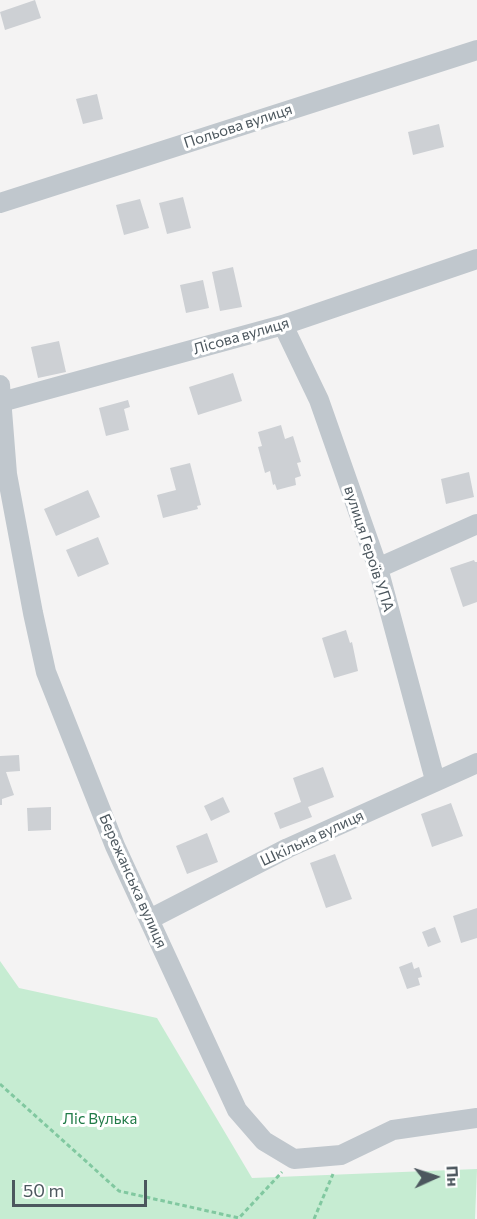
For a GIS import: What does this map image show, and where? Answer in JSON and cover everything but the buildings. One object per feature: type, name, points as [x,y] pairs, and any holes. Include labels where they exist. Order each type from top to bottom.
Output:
[{"type":"street","name":"Польова вулиця","points":[[0,203],[477,50]]},
{"type":"street","name":"Лісова вулиця","points":[[1,393],[283,325],[477,259]]},
{"type":"street","name":"вулиця Героїв УПА","points":[[283,325],[319,400],[378,568],[435,780]]},
{"type":"street","name":"Бережанська вулиця","points":[[1,393],[7,474],[46,672],[116,846],[237,1110],[264,1141],[294,1159]]},
{"type":"street","points":[[378,568],[477,524]]},
{"type":"street","name":"Шкільна вулиця","points":[[150,919],[288,848],[477,763]]},
{"type":"street","points":[[294,1159],[341,1155],[393,1130],[477,1118]]},
{"type":"path","points":[[0,1084],[119,1191],[238,1218],[294,1159]]},
{"type":"path","points":[[314,1219],[341,1155]]},
{"type":"green space","name":"Ліс Вулька","points":[[0,961],[19,988],[157,1018],[252,1178],[477,1169],[475,1219],[0,1219]]}]
